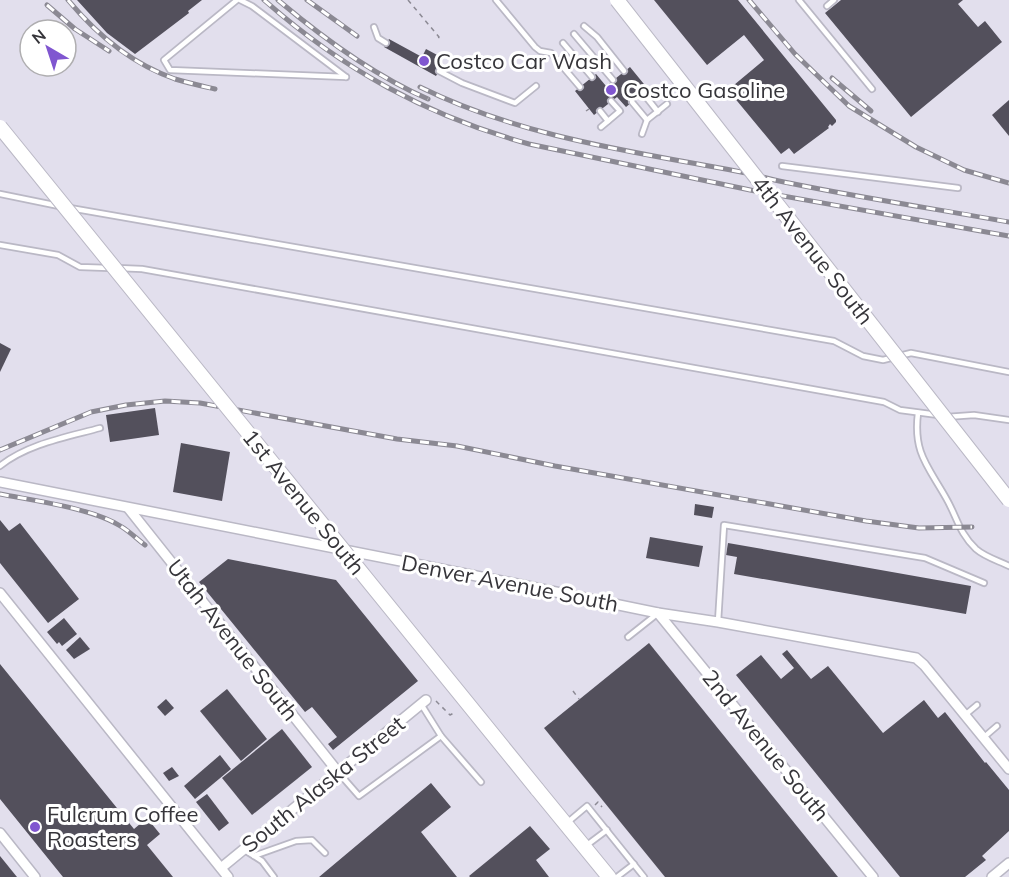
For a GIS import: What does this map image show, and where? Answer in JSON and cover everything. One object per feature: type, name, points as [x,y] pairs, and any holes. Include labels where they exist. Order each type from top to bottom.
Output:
[{"type":"main road","name":"4th Avenue South","points":[[617,0],[1009,500]]},
{"type":"main road","name":"1st Avenue South","points":[[0,127],[609,877]]},
{"type":"street","name":"Denver Avenue South","points":[[0,482],[658,613],[916,658],[965,715]]},
{"type":"street","name":"Utah Avenue South","points":[[129,509],[338,772]]},
{"type":"street","points":[[0,592],[228,877]]},
{"type":"street","name":"2nd Avenue South","points":[[658,613],[873,877]]},
{"type":"street","name":"South Alaska Street","points":[[221,868],[424,702]]},
{"type":"street","points":[[965,715],[1009,769]]},
{"type":"street","points":[[0,833],[34,877]]},
{"type":"street","points":[[992,877],[1009,863]]},
{"type":"lane","points":[[238,0],[252,6],[346,77],[170,70],[164,60],[238,0]]},
{"type":"lane","points":[[496,0],[535,47],[540,51],[551,52],[580,87]]},
{"type":"lane","points":[[799,0],[872,89]]},
{"type":"lane","points":[[827,6],[834,0]]},
{"type":"lane","points":[[584,26],[597,37],[624,71]]},
{"type":"lane","points":[[374,27],[378,38],[386,43]]},
{"type":"lane","points":[[574,34],[613,80]]},
{"type":"lane","points":[[563,43],[592,77]]},
{"type":"lane","points":[[439,71],[462,83],[515,103],[536,86]]},
{"type":"lane","points":[[643,93],[658,112]]},
{"type":"lane","points":[[601,127],[620,111],[611,101]]},
{"type":"lane","points":[[632,102],[647,120]]},
{"type":"lane","points":[[642,134],[647,120],[667,104]]},
{"type":"lane","points":[[600,111],[608,121]]},
{"type":"lane","points":[[782,166],[958,188]]},
{"type":"lane","points":[[0,195],[834,341],[863,356],[883,360],[912,353],[1009,372]]},
{"type":"lane","points":[[0,245],[58,255],[80,267],[142,269],[884,402],[900,410],[950,417],[974,415],[1009,420]]},
{"type":"lane","points":[[918,413],[916,427],[921,456],[947,499],[958,527],[978,552],[1009,566]]},
{"type":"lane","points":[[0,466],[28,450],[100,428]]},
{"type":"lane","points":[[718,622],[724,525],[925,558],[984,583]]},
{"type":"lane","points":[[628,637],[658,613]]},
{"type":"lane","points":[[424,702],[441,736],[482,782]]},
{"type":"lane","points":[[965,715],[977,705]]},
{"type":"lane","points":[[983,738],[997,726]]},
{"type":"lane","points":[[338,772],[359,796],[441,736]]},
{"type":"lane","points":[[566,824],[587,806],[644,877]]},
{"type":"lane","points":[[585,847],[607,830]]},
{"type":"lane","points":[[254,856],[296,841],[312,840],[325,853]]},
{"type":"lane","points":[[243,849],[262,861],[274,877]]},
{"type":"lane","points":[[617,877],[634,864]]},
{"type":"path","points":[[408,0],[438,39]]},
{"type":"path","points":[[586,111],[590,109]]},
{"type":"path","points":[[573,691],[579,699]]},
{"type":"path","points":[[424,702],[438,701],[450,715],[454,713]]},
{"type":"path","points":[[598,802],[602,807]]},
{"type":"building","points":[[77,0],[202,0],[188,11],[189,13],[135,54],[107,33]]},
{"type":"building","points":[[654,0],[738,0],[836,122],[832,126],[830,124],[829,128],[794,154],[789,148],[781,154],[728,90],[764,60],[744,35],[707,65]]},
{"type":"building","points":[[841,0],[963,0],[958,4],[978,27],[985,21],[1002,42],[911,117],[825,13]]},
{"type":"building","name":"Costco Car Wash","points":[[389,39],[422,57],[426,49],[441,57],[437,65],[441,67],[436,76],[384,47]]},
{"type":"building","name":"Costco Gasoline","points":[[630,67],[648,89],[626,107],[617,97],[594,115],[575,91],[596,74],[606,86]]},
{"type":"building","points":[[1009,100],[1009,136],[992,115]]},
{"type":"building","points":[[0,343],[11,349],[0,372]]},
{"type":"building","points":[[155,408],[159,435],[110,442],[106,415]]},
{"type":"building","points":[[181,443],[230,452],[222,501],[173,492]]},
{"type":"building","points":[[695,504],[714,507],[712,518],[694,515]]},
{"type":"building","points":[[0,520],[9,531],[20,523],[79,599],[48,623],[0,563]]},
{"type":"building","points":[[650,537],[703,546],[699,567],[646,558]]},
{"type":"building","points":[[728,543],[971,586],[966,614],[734,574],[737,557],[726,555]]},
{"type":"building","points":[[228,559],[336,580],[418,681],[333,750],[328,744],[337,737],[312,707],[305,712],[199,582]]},
{"type":"building","points":[[64,618],[77,634],[62,646],[59,642],[57,644],[47,632]]},
{"type":"building","points":[[80,637],[90,649],[74,659],[66,650]]},
{"type":"building","points":[[649,643],[838,877],[665,877],[544,728]]},
{"type":"building","points":[[787,650],[811,679],[828,666],[883,733],[924,700],[938,718],[945,712],[1009,790],[1009,831],[982,856],[986,860],[965,877],[900,877],[736,675],[761,655],[781,679],[794,668],[782,654]]},
{"type":"building","points":[[0,664],[134,829],[147,818],[160,834],[147,845],[173,877],[63,877],[0,799]]},
{"type":"building","points":[[227,689],[267,739],[241,761],[200,711]]},
{"type":"building","points":[[166,699],[174,708],[165,716],[157,707]]},
{"type":"building","points":[[282,729],[312,767],[252,815],[222,778]]},
{"type":"building","points":[[220,755],[231,769],[195,799],[184,786]]},
{"type":"building","points":[[172,767],[179,776],[169,781],[163,773]]},
{"type":"building","points":[[431,783],[451,807],[421,832],[457,877],[319,877]]},
{"type":"building","points":[[207,794],[229,823],[219,831],[196,802]]},
{"type":"building","points":[[530,826],[550,849],[536,860],[549,877],[469,876]]},
{"type":"building","points":[[0,856],[17,877],[0,877]]},
{"type":"railway","points":[[68,0],[91,25],[130,57],[159,73],[215,89]]},
{"type":"railway","points":[[264,0],[325,48],[388,88],[456,120],[492,133],[529,144],[755,191],[1009,236]]},
{"type":"railway","points":[[278,0],[349,55],[388,79],[428,99]]},
{"type":"railway","points":[[307,0],[357,36]]},
{"type":"railway","points":[[749,0],[795,54],[849,106],[916,147],[964,170],[1009,183]]},
{"type":"railway","points":[[47,5],[75,29],[109,51]]},
{"type":"railway","points":[[832,78],[871,111]]},
{"type":"railway","points":[[420,87],[496,118],[575,140],[871,199],[1009,222]]},
{"type":"railway","points":[[0,450],[91,412],[165,401],[200,403],[397,439],[457,446],[555,466],[866,521],[919,528],[972,527]]},
{"type":"railway","points":[[0,494],[96,515],[122,527],[145,545]]},
{"type":"place","name":"Costco Car Wash","points":[[424,61]]},
{"type":"place","name":"Costco Gasoline","points":[[611,90]]},
{"type":"place","name":"Fulcrum Coffee Roasters","points":[[35,827]]}]
